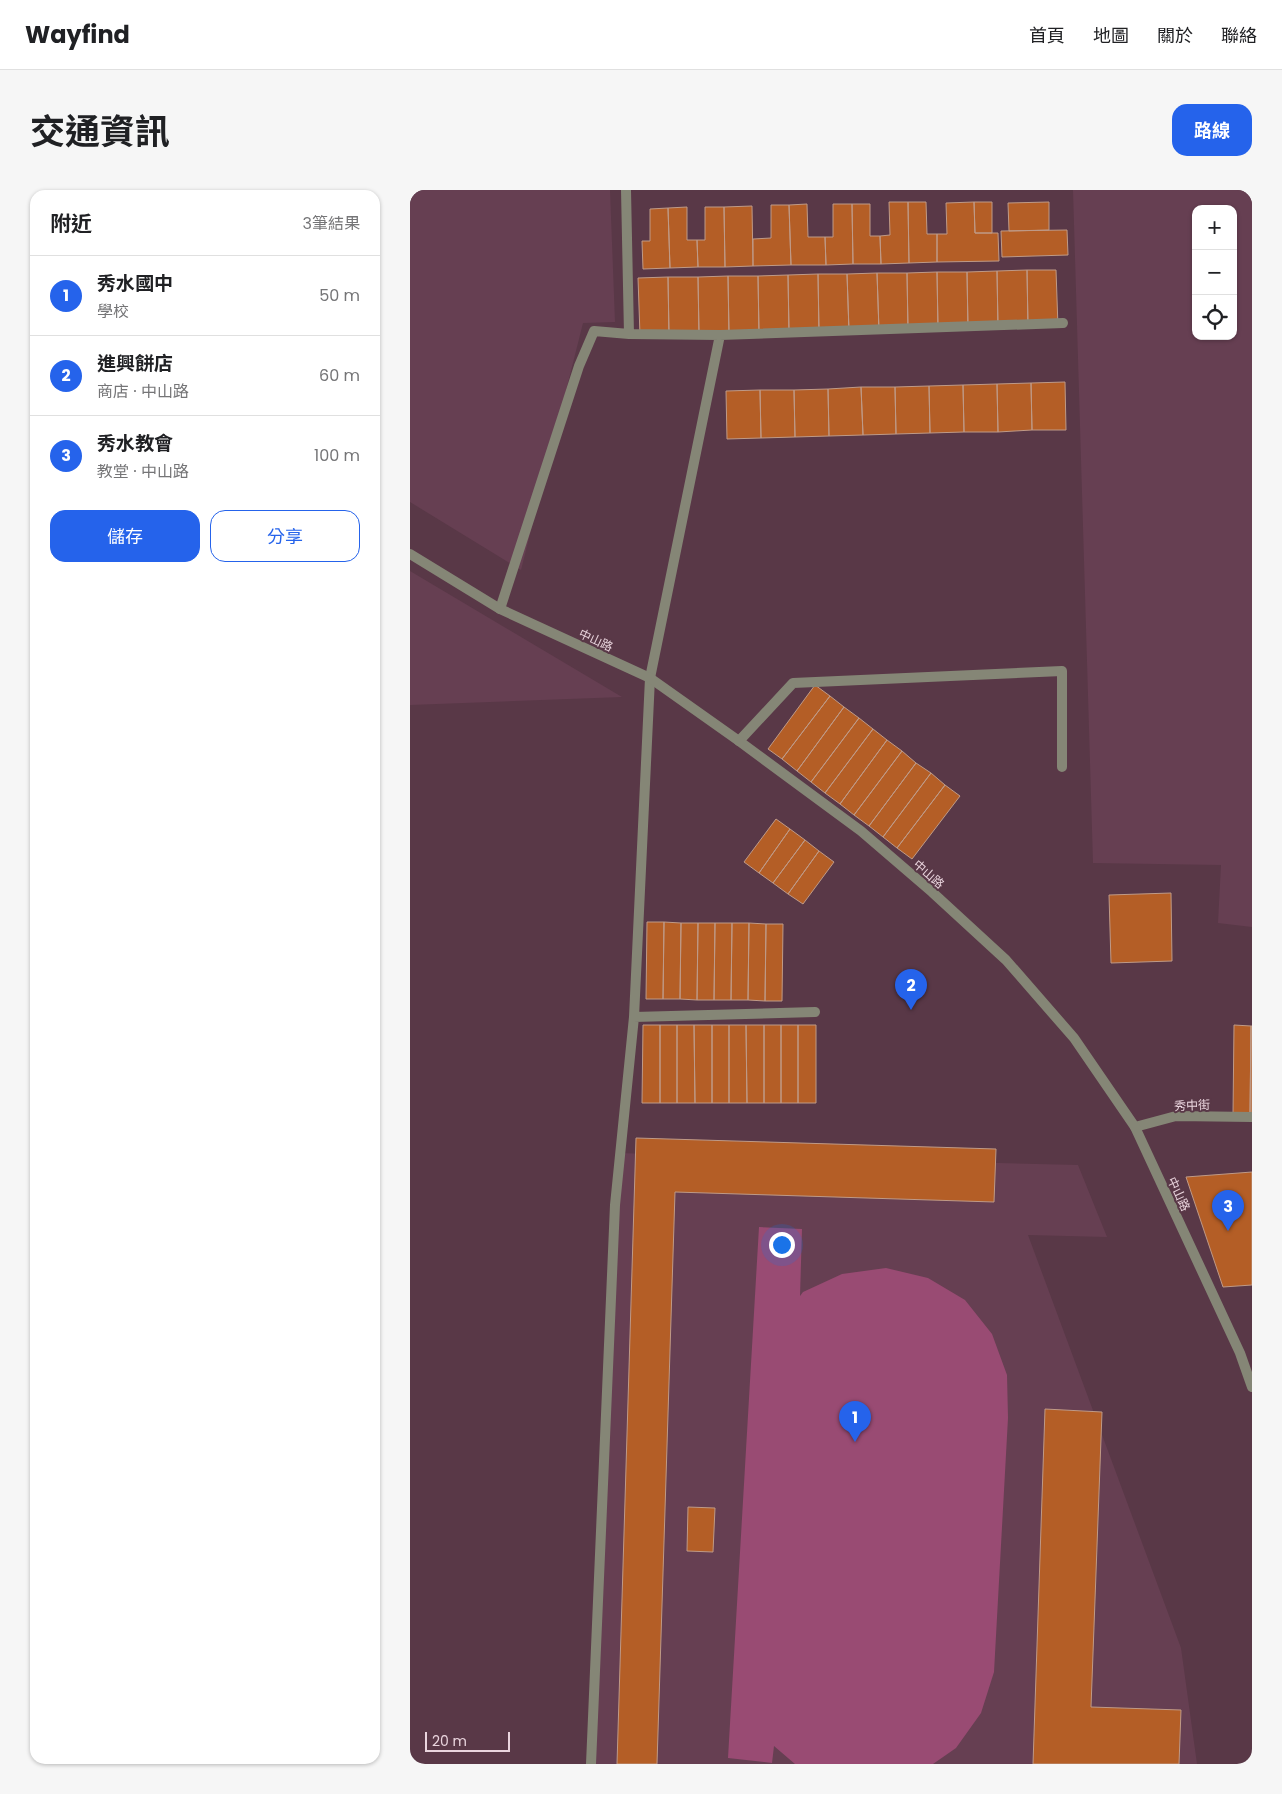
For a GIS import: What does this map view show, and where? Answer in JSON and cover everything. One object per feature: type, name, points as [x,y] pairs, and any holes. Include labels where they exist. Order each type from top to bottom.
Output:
[{"type":"street","points":[[626,190],[629,334]]},
{"type":"street","points":[[500,609],[579,366],[594,331],[629,334],[720,335],[1063,323]]},
{"type":"street","points":[[591,1764],[615,1205],[634,1017],[650,678],[720,335]]},
{"type":"street","name":"中山路","points":[[410,554],[500,609],[650,678],[739,741],[861,832],[932,892],[1006,960],[1074,1038],[1135,1127],[1240,1353],[1252,1387]]},
{"type":"street","points":[[739,741],[793,683],[1062,671],[1062,767]]},
{"type":"street","points":[[634,1017],[815,1012]]},
{"type":"street","name":"秀中街","points":[[1135,1127],[1176,1116],[1252,1117]]},
{"type":"shaded area","points":[[410,190],[610,190],[615,322],[583,323],[521,570],[410,502]]},
{"type":"shaded area","points":[[1073,190],[1252,190],[1252,927],[1218,923],[1221,865],[1093,863]]},
{"type":"shaded area","points":[[410,571],[622,697],[410,705]]},
{"type":"shaded area","points":[[616,1153],[1078,1165],[1107,1237],[1028,1235],[1181,1648],[1197,1764],[593,1764]]},
{"type":"shaded area","points":[[759,1227],[802,1229],[800,1296],[803,1292],[842,1274],[886,1268],[928,1278],[965,1300],[992,1334],[1007,1375],[1008,1418],[994,1672],[981,1713],[956,1748],[933,1764],[795,1764],[774,1746],[772,1763],[728,1758]]},
{"type":"building","points":[[889,202],[908,202],[909,263],[881,264],[880,236],[890,235]]},
{"type":"building","points":[[908,202],[926,202],[927,234],[937,234],[937,262],[909,263]]},
{"type":"building","points":[[974,202],[992,202],[992,233],[975,233]]},
{"type":"building","points":[[974,202],[975,233],[998,233],[999,261],[937,262],[937,234],[947,234],[946,203]]},
{"type":"building","points":[[1049,202],[1049,230],[1009,231],[1008,203]]},
{"type":"building","points":[[807,204],[808,237],[825,237],[826,265],[791,265],[789,205]]},
{"type":"building","points":[[833,204],[852,204],[853,264],[826,265],[825,237],[833,237]]},
{"type":"building","points":[[852,204],[870,204],[870,236],[880,236],[881,264],[853,264]]},
{"type":"building","points":[[771,205],[789,205],[791,265],[753,266],[753,239],[771,238]]},
{"type":"building","points":[[752,206],[753,266],[725,267],[724,207]]},
{"type":"building","points":[[687,207],[687,240],[697,240],[698,267],[670,268],[668,208]]},
{"type":"building","points":[[705,207],[724,207],[725,267],[698,267],[697,240],[705,240]]},
{"type":"building","points":[[668,208],[670,268],[643,269],[642,241],[650,241],[650,209]]},
{"type":"building","points":[[1067,230],[1068,255],[1002,257],[1001,231]]},
{"type":"building","points":[[1027,270],[1028,327],[998,328],[997,271]]},
{"type":"building","points":[[1027,270],[1056,270],[1058,327],[1028,327]]},
{"type":"building","points":[[997,271],[998,328],[968,329],[967,272]]},
{"type":"building","points":[[937,272],[938,329],[908,330],[907,273]]},
{"type":"building","points":[[937,272],[967,272],[968,329],[938,329]]},
{"type":"building","points":[[877,273],[879,331],[849,331],[847,274]]},
{"type":"building","points":[[877,273],[907,273],[908,330],[879,331]]},
{"type":"building","points":[[818,274],[819,332],[789,332],[788,275]]},
{"type":"building","points":[[818,274],[847,274],[849,331],[819,332]]},
{"type":"building","points":[[788,275],[789,332],[759,333],[758,276]]},
{"type":"building","points":[[728,276],[729,334],[699,334],[698,277]]},
{"type":"building","points":[[728,276],[758,276],[759,333],[729,334]]},
{"type":"building","points":[[668,277],[669,335],[640,335],[638,278]]},
{"type":"building","points":[[668,277],[698,277],[699,334],[669,335]]},
{"type":"building","points":[[1065,382],[1066,430],[1032,430],[1031,383]]},
{"type":"building","points":[[1031,383],[1032,430],[998,432],[997,384]]},
{"type":"building","points":[[997,384],[998,432],[964,432],[963,385]]},
{"type":"building","points":[[963,385],[964,432],[930,433],[929,386]]},
{"type":"building","points":[[929,386],[930,433],[896,434],[895,387]]},
{"type":"building","points":[[861,387],[863,435],[829,436],[828,389]]},
{"type":"building","points":[[861,387],[895,387],[896,434],[863,435]]},
{"type":"building","points":[[828,389],[829,436],[795,437],[794,390]]},
{"type":"building","points":[[760,390],[761,438],[727,439],[726,391]]},
{"type":"building","points":[[760,390],[794,390],[795,437],[761,438]]},
{"type":"building","points":[[815,685],[830,696],[782,759],[768,749]]},
{"type":"building","points":[[830,696],[844,707],[797,771],[782,759]]},
{"type":"building","points":[[844,707],[859,718],[811,782],[797,771]]},
{"type":"building","points":[[859,718],[873,729],[825,793],[811,782]]},
{"type":"building","points":[[873,729],[887,740],[840,804],[825,793]]},
{"type":"building","points":[[887,740],[902,751],[854,815],[840,804]]},
{"type":"building","points":[[902,751],[916,763],[869,826],[854,815]]},
{"type":"building","points":[[916,763],[931,773],[883,837],[869,826]]},
{"type":"building","points":[[931,773],[945,785],[897,848],[883,837]]},
{"type":"building","points":[[945,785],[960,796],[912,859],[897,848]]},
{"type":"building","points":[[776,819],[790,829],[759,873],[744,862]]},
{"type":"building","points":[[790,829],[805,840],[773,883],[759,873]]},
{"type":"building","points":[[805,840],[819,851],[788,894],[773,883]]},
{"type":"building","points":[[819,851],[834,862],[803,904],[788,894]]},
{"type":"building","points":[[1171,893],[1172,961],[1111,963],[1109,895]]},
{"type":"building","points":[[647,922],[664,922],[663,999],[646,999]]},
{"type":"building","points":[[664,922],[681,923],[680,999],[663,999]]},
{"type":"building","points":[[681,923],[698,923],[697,1000],[680,999]]},
{"type":"building","points":[[698,923],[715,923],[714,1000],[697,1000]]},
{"type":"building","points":[[715,923],[732,923],[731,1000],[714,1000]]},
{"type":"building","points":[[732,923],[749,923],[748,1000],[731,1000]]},
{"type":"building","points":[[749,923],[766,924],[765,1001],[748,1000]]},
{"type":"building","points":[[766,924],[783,924],[782,1001],[765,1001]]},
{"type":"building","points":[[643,1025],[660,1025],[660,1103],[642,1103]]},
{"type":"building","points":[[660,1025],[677,1025],[677,1103],[660,1103]]},
{"type":"building","points":[[677,1025],[694,1025],[695,1103],[677,1103]]},
{"type":"building","points":[[694,1025],[712,1025],[712,1103],[695,1103]]},
{"type":"building","points":[[712,1025],[729,1025],[729,1103],[712,1103]]},
{"type":"building","points":[[729,1025],[746,1025],[747,1103],[729,1103]]},
{"type":"building","points":[[746,1025],[764,1025],[764,1103],[747,1103]]},
{"type":"building","points":[[764,1025],[781,1025],[781,1103],[764,1103]]},
{"type":"building","points":[[781,1025],[798,1025],[798,1103],[781,1103]]},
{"type":"building","points":[[798,1025],[816,1025],[816,1103],[798,1103]]},
{"type":"building","points":[[1234,1025],[1251,1026],[1250,1114],[1233,1114]]},
{"type":"building","points":[[1251,1026],[1252,1114],[1250,1114]]},
{"type":"building","points":[[636,1138],[996,1149],[994,1202],[675,1192],[657,1764],[617,1764]]},
{"type":"building","points":[[1252,1172],[1252,1285],[1223,1287],[1186,1177]]},
{"type":"building","points":[[1045,1409],[1102,1412],[1091,1707],[1181,1710],[1179,1764],[1033,1764]]},
{"type":"building","points":[[688,1507],[715,1508],[713,1552],[687,1551]]},
{"type":"place","name":"進興餅店","points":[[911,1010]]},
{"type":"place","name":"秀水教會","points":[[1228,1231]]},
{"type":"place","name":"秀水國中","points":[[855,1442]]}]
